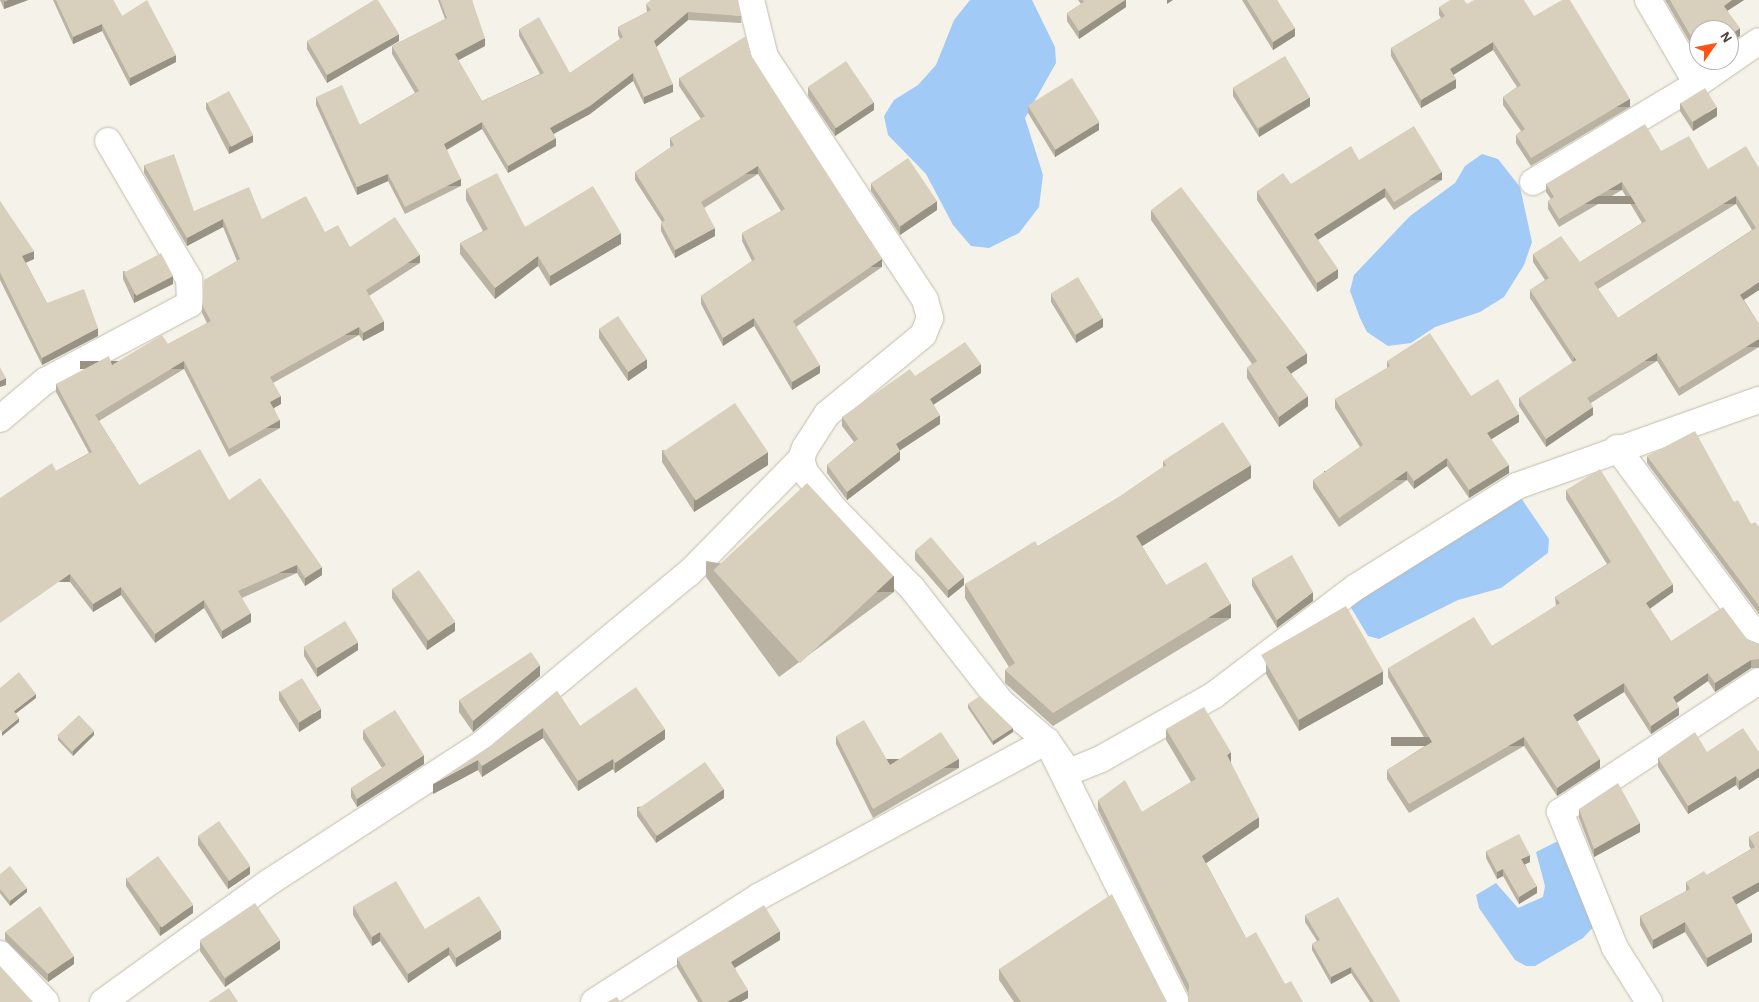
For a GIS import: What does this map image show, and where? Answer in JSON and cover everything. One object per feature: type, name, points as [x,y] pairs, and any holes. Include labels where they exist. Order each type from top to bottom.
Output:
[{"type":"street","points":[[103,1002],[271,881],[482,744],[689,573],[802,459],[827,414],[923,335],[930,318],[924,300],[765,57],[751,0]]},
{"type":"street","points":[[1648,0],[1697,84]]},
{"type":"street","points":[[1533,182],[1697,84],[1759,41]]},
{"type":"street","points":[[0,419],[44,381],[190,304],[188,279],[108,142]]},
{"type":"street","points":[[802,459],[806,472],[835,510],[912,588],[1002,703],[1047,741],[1069,772],[1101,759],[1214,694],[1356,587],[1468,514],[1517,486],[1617,448],[1710,421],[1759,400]]},
{"type":"street","points":[[1617,448],[1759,639]]},
{"type":"street","points":[[1649,1002],[1615,948],[1560,812],[1759,681]]},
{"type":"street","points":[[594,1002],[758,897],[1047,741]]},
{"type":"street","points":[[1047,741],[1176,1002]]},
{"type":"street","points":[[0,954],[46,1002]]},
{"type":"water","points":[[970,0],[1032,0],[1055,47],[1056,63],[1025,118],[1043,175],[1039,207],[1019,233],[989,248],[971,246],[953,225],[926,174],[888,135],[884,116],[894,100],[918,85],[936,65],[954,20]]},
{"type":"water","points":[[1482,154],[1498,159],[1520,187],[1532,242],[1524,265],[1504,297],[1480,312],[1435,327],[1411,343],[1388,346],[1367,332],[1360,318],[1350,291],[1354,275],[1410,216],[1455,183],[1465,166]]},
{"type":"water","points":[[1521,498],[1549,539],[1548,553],[1501,588],[1458,600],[1379,639],[1368,636],[1350,606]]},
{"type":"water","points":[[1556,842],[1562,843],[1597,923],[1583,938],[1535,966],[1526,966],[1515,960],[1479,908],[1476,895],[1496,883],[1518,908],[1543,897],[1545,886],[1536,852]]},
{"type":"building","points":[[56,0],[113,0],[122,16],[147,0],[176,55],[130,78],[102,24],[73,37]]},
{"type":"building","points":[[374,0],[378,0],[399,34],[327,75],[307,41]]},
{"type":"building","points":[[440,0],[472,0],[485,38],[455,54],[482,101],[544,73],[519,29],[539,17],[570,73],[623,37],[618,27],[651,10],[646,4],[651,0],[738,0],[741,16],[688,12],[654,41],[673,84],[644,97],[633,73],[590,106],[550,128],[556,138],[508,166],[482,122],[444,144],[461,179],[405,207],[388,174],[357,187],[316,97],[342,85],[360,125],[419,91],[392,46],[447,18]]},
{"type":"building","points":[[1083,0],[1125,0],[1079,31],[1067,13],[1084,2]]},
{"type":"building","points":[[1247,0],[1277,0],[1295,28],[1273,42]]},
{"type":"building","points":[[1450,0],[1464,0],[1467,4],[1474,0],[1524,0],[1534,16],[1562,0],[1570,0],[1630,99],[1531,158],[1516,135],[1525,129],[1503,97],[1521,85],[1493,42],[1450,69],[1456,79],[1421,100],[1391,48],[1445,16],[1439,7]]},
{"type":"building","points":[[1670,0],[1732,0],[1724,6],[1734,20],[1689,20],[1689,33]]},
{"type":"building","points":[[746,36],[752,57],[882,259],[793,321],[820,365],[792,382],[754,318],[723,338],[701,296],[755,259],[742,233],[785,209],[758,166],[701,202],[715,228],[675,250],[661,223],[665,220],[635,172],[674,145],[670,138],[705,116],[679,78]]},
{"type":"building","points":[[1285,56],[1310,97],[1257,129],[1233,87]]},
{"type":"building","points":[[846,61],[874,102],[836,128],[808,87]]},
{"type":"building","points":[[1072,78],[1100,122],[1055,150],[1028,106]]},
{"type":"building","points":[[1705,88],[1717,107],[1692,122],[1680,103]]},
{"type":"building","points":[[229,91],[253,135],[231,147],[207,103]]},
{"type":"building","points":[[1645,124],[1661,151],[1689,136],[1708,169],[1746,146],[1759,168],[1759,282],[1740,295],[1759,324],[1759,339],[1679,388],[1657,353],[1587,398],[1593,407],[1546,439],[1519,398],[1576,360],[1530,290],[1549,278],[1533,254],[1561,236],[1580,262],[1646,221],[1622,182],[1559,219],[1548,201],[1554,197],[1546,184]],"holes":[[[1736,196],[1756,228],[1618,318],[1594,283]]]},
{"type":"building","points":[[1414,126],[1442,172],[1394,202],[1385,188],[1314,234],[1338,269],[1317,283],[1257,191],[1283,173],[1291,184],[1351,146],[1359,160]]},
{"type":"building","points":[[174,154],[194,211],[249,187],[262,219],[306,196],[325,232],[338,225],[350,247],[395,217],[420,255],[366,290],[384,321],[363,333],[359,327],[270,377],[281,396],[270,402],[280,420],[229,449],[184,361],[95,415],[139,485],[200,449],[229,500],[260,478],[322,567],[305,578],[297,565],[238,591],[251,613],[222,631],[204,600],[155,634],[121,587],[93,604],[70,574],[0,623],[0,498],[52,463],[56,471],[92,452],[56,384],[109,356],[112,365],[162,335],[168,344],[211,321],[202,305],[204,280],[240,259],[223,219],[187,238],[144,165]]},
{"type":"building","points":[[908,158],[937,201],[900,226],[871,183]]},
{"type":"building","points":[[497,173],[525,227],[593,186],[621,233],[550,276],[538,256],[495,288],[460,243],[488,229],[466,189]]},
{"type":"building","points":[[1181,187],[1307,353],[1286,367],[1308,396],[1279,417],[1247,368],[1257,361],[1151,210]]},
{"type":"building","points":[[0,201],[34,251],[22,256],[47,303],[84,289],[98,328],[42,358],[0,272]]},
{"type":"building","points":[[161,253],[173,276],[136,296],[124,273]]},
{"type":"building","points":[[1078,277],[1103,318],[1075,335],[1051,293]]},
{"type":"building","points":[[618,316],[647,359],[628,372],[599,329]]},
{"type":"building","points":[[1430,333],[1471,396],[1498,379],[1519,414],[1487,433],[1509,465],[1469,490],[1447,458],[1414,481],[1407,471],[1339,518],[1313,480],[1363,445],[1335,399],[1390,366],[1387,361]]},
{"type":"building","points":[[965,342],[981,364],[930,399],[940,415],[896,444],[900,451],[847,492],[827,465],[858,439],[842,417],[910,369],[915,376]]},
{"type":"building","points":[[0,367],[6,378],[0,381]]},
{"type":"building","points":[[735,403],[768,452],[696,501],[663,452]]},
{"type":"building","points":[[1223,422],[1251,465],[1136,536],[1166,585],[1206,562],[1231,604],[1053,713],[1005,670],[1015,663],[965,584],[1035,541],[1038,546],[1119,497],[1166,465],[1163,461]]},
{"type":"building","points":[[1695,431],[1734,502],[1738,500],[1751,524],[1755,522],[1759,527],[1759,606],[1647,456]]},
{"type":"building","points":[[1600,469],[1673,584],[1646,603],[1671,641],[1723,607],[1747,639],[1759,644],[1759,659],[1751,660],[1715,683],[1708,673],[1673,697],[1679,707],[1651,726],[1624,683],[1573,715],[1600,759],[1557,788],[1524,737],[1409,804],[1387,770],[1432,742],[1388,668],[1474,617],[1492,646],[1560,603],[1555,597],[1611,562],[1566,490]]},
{"type":"building","points":[[807,483],[894,576],[800,663],[713,570]]},
{"type":"building","points":[[931,537],[964,577],[948,590],[915,550]]},
{"type":"building","points":[[1292,555],[1313,592],[1277,620],[1252,578]]},
{"type":"building","points":[[419,570],[455,622],[428,641],[392,589]]},
{"type":"building","points":[[1346,606],[1384,671],[1299,720],[1261,655]]},
{"type":"building","points":[[345,621],[358,642],[317,668],[303,647]]},
{"type":"building","points":[[531,652],[540,665],[473,721],[459,700]]},
{"type":"building","points":[[19,672],[36,694],[14,711],[19,718],[2,732],[0,730],[0,688]]},
{"type":"building","points":[[302,678],[321,709],[299,722],[280,692]]},
{"type":"building","points":[[636,687],[665,729],[615,763],[613,759],[578,781],[543,728],[482,766],[478,760],[433,784],[490,746],[557,691],[580,726]]},
{"type":"building","points":[[980,696],[1013,728],[993,741],[968,704]]},
{"type":"building","points":[[1204,707],[1231,752],[1227,755],[1259,817],[1202,856],[1246,938],[1256,932],[1285,984],[1291,981],[1303,1002],[1188,1002],[1189,985],[1098,800],[1125,780],[1142,812],[1196,779],[1166,729]]},
{"type":"building","points":[[395,710],[424,755],[357,799],[351,788],[386,765],[363,730]]},
{"type":"building","points":[[79,715],[94,731],[72,752],[57,735]]},
{"type":"building","points":[[864,720],[890,765],[941,732],[959,759],[873,809],[836,736]]},
{"type":"building","points":[[1743,728],[1759,752],[1759,768],[1739,781],[1736,776],[1688,806],[1658,758],[1695,732],[1707,752]]},
{"type":"building","points":[[705,762],[724,789],[657,836],[638,809]]},
{"type":"building","points":[[1618,783],[1640,823],[1594,849],[1579,809]]},
{"type":"building","points":[[219,821],[251,866],[229,881],[198,836]]},
{"type":"building","points":[[1759,831],[1759,882],[1732,897],[1752,933],[1707,958],[1685,922],[1653,940],[1640,916],[1690,889],[1686,882],[1704,871],[1707,875],[1755,847],[1749,837]]},
{"type":"building","points":[[1519,834],[1530,855],[1521,859],[1537,886],[1519,897],[1503,869],[1497,872],[1486,851]]},
{"type":"building","points":[[158,856],[193,905],[162,927],[126,879]]},
{"type":"building","points":[[10,866],[27,888],[10,901],[0,889],[0,874]]},
{"type":"building","points":[[396,881],[425,929],[479,896],[501,930],[456,958],[449,947],[408,974],[380,932],[372,937],[353,906]]},
{"type":"building","points":[[1112,894],[1167,1002],[1021,1002],[999,969]]},
{"type":"building","points":[[1338,897],[1399,1002],[1374,1002],[1351,967],[1331,977],[1312,944],[1320,940],[1305,915]]},
{"type":"building","points":[[255,903],[280,940],[225,978],[199,940]]},
{"type":"building","points":[[764,905],[780,931],[731,962],[748,990],[727,1002],[703,1002],[677,958]]},
{"type":"building","points":[[40,906],[74,956],[48,974],[5,932]]},
{"type":"building","points":[[0,966],[33,1002],[0,1002]]},
{"type":"building","points":[[229,988],[238,1002],[208,1002]]},
{"type":"building","points":[[617,997],[620,1002],[607,1002]]}]
